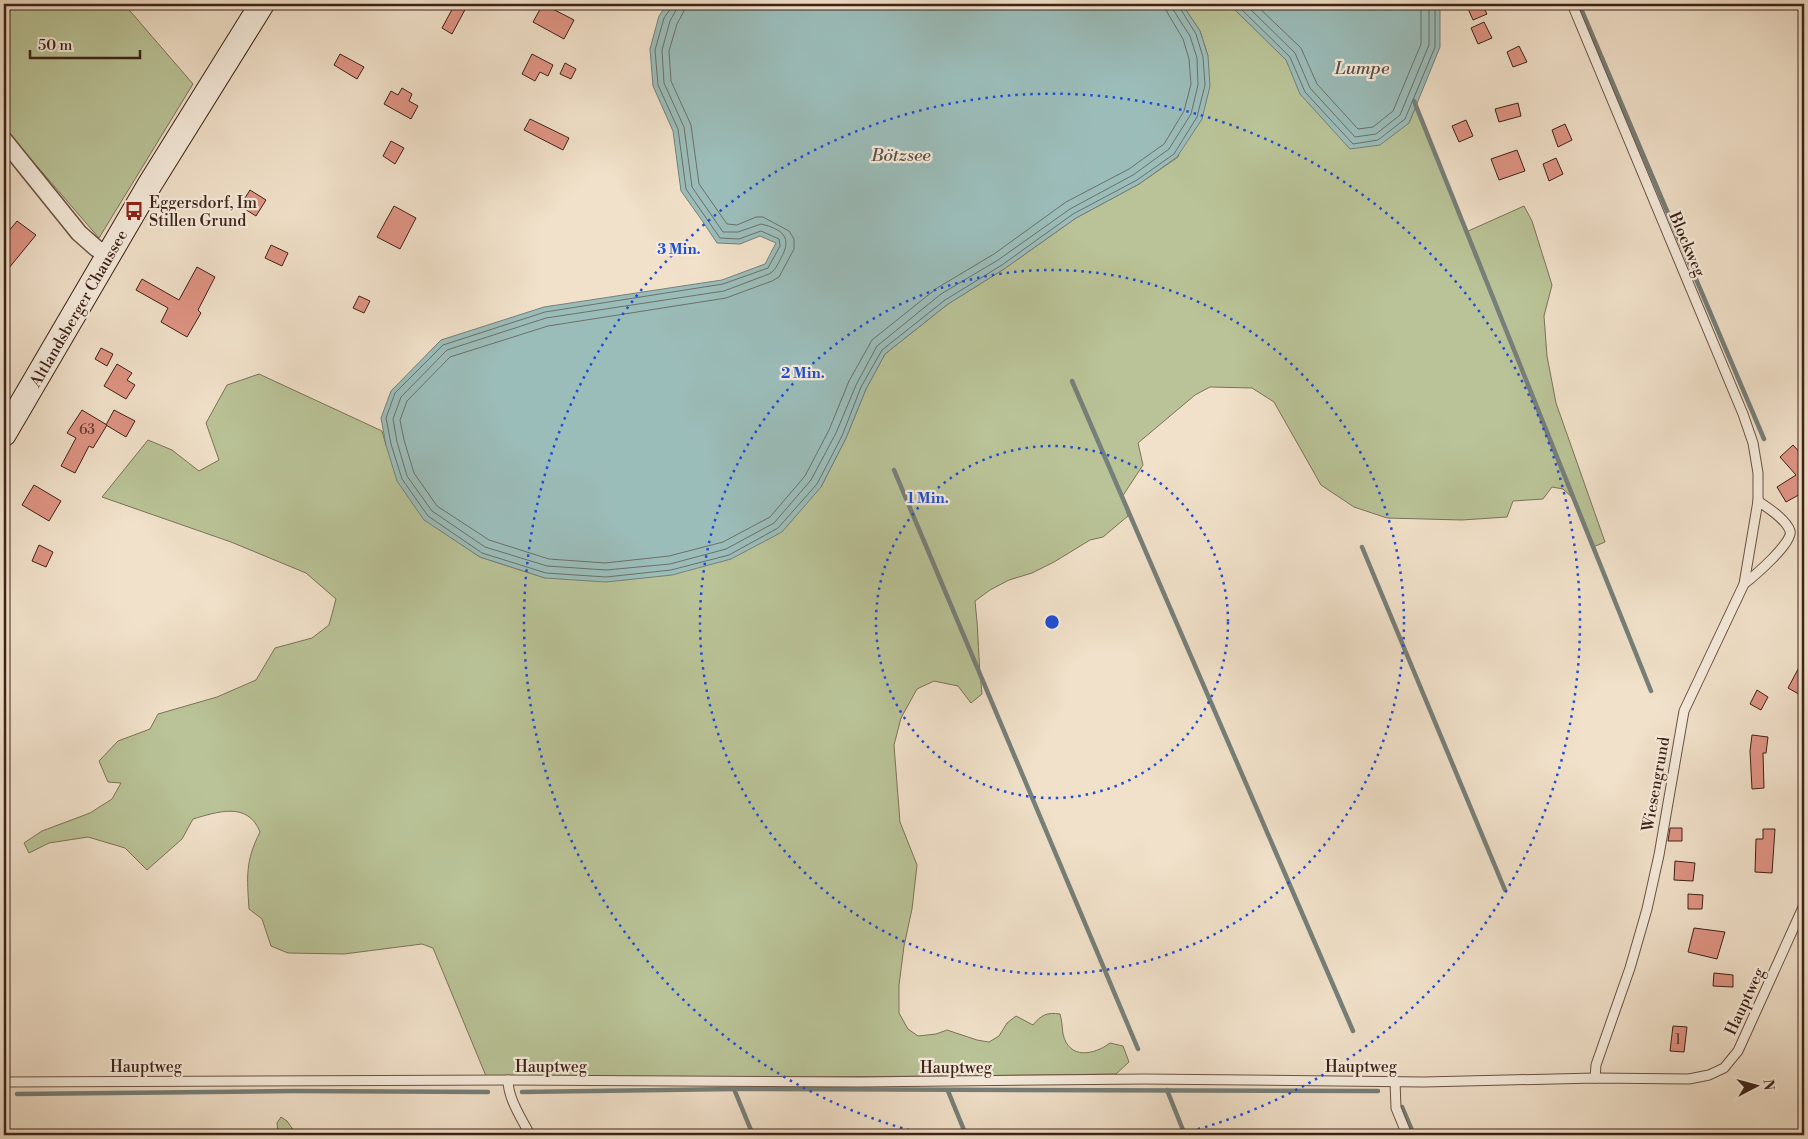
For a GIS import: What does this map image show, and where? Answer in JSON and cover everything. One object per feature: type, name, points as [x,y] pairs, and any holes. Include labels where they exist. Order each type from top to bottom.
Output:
[{"type":"main road","name":"Altlandsberger Chaussee","points":[[4,434],[150,184],[262,4]]},
{"type":"street","points":[[4,140],[80,233],[96,248],[109,256]]},
{"type":"lane","name":"Blockweg","points":[[1572,4],[1743,414],[1753,444],[1758,501]]},
{"type":"lane","name":"Wiesengrund","points":[[1594,1078],[1596,1065],[1630,968],[1647,909],[1659,855],[1684,711],[1744,584],[1758,501]]},
{"type":"lane","points":[[1744,584],[1781,549],[1790,536],[1790,531],[1778,516],[1758,501]]},
{"type":"lane","name":"Hauptweg","points":[[4,1082],[508,1080],[887,1082],[1154,1080],[1395,1082],[1594,1078],[1689,1079],[1724,1068],[1738,1051],[1804,905]]},
{"type":"lane","points":[[508,1080],[511,1095],[530,1135]]},
{"type":"lane","points":[[1395,1082],[1396,1108],[1406,1135]]},
{"type":"green space","points":[[4,4],[124,4],[193,84],[99,238],[4,128]]},
{"type":"green space","points":[[1182,4],[1229,4],[1287,60],[1301,94],[1409,123],[1416,106],[1466,232],[1524,206],[1532,221],[1552,285],[1544,316],[1547,356],[1556,403],[1605,542],[1593,547],[1574,499],[1563,489],[1552,487],[1543,499],[1513,501],[1507,517],[1462,520],[1387,518],[1354,507],[1321,485],[1274,402],[1252,388],[1210,387],[1195,395],[1138,443],[1143,465],[1122,497],[1128,516],[1103,537],[1090,540],[1032,573],[1009,580],[975,601],[982,694],[971,703],[958,686],[934,681],[917,689],[901,718],[894,745],[900,822],[917,865],[912,909],[904,946],[899,985],[899,1013],[908,1029],[918,1036],[936,1034],[947,1030],[989,1042],[999,1036],[1007,1023],[1016,1016],[1033,1025],[1045,1015],[1051,1013],[1060,1014],[1066,1042],[1076,1051],[1090,1052],[1110,1043],[1123,1046],[1129,1062],[1116,1074],[801,1077],[486,1076],[433,948],[422,944],[344,954],[288,953],[271,946],[262,919],[249,909],[249,861],[260,832],[255,822],[240,812],[222,812],[193,819],[182,839],[147,870],[125,848],[88,837],[49,843],[29,853],[24,843],[42,831],[90,813],[112,799],[121,783],[108,782],[99,761],[118,741],[150,729],[158,714],[217,697],[256,680],[275,648],[312,638],[329,625],[336,599],[306,573],[231,542],[102,497],[148,440],[172,450],[199,471],[219,460],[206,423],[227,385],[259,374],[382,431],[386,445],[424,519],[480,557],[545,578],[821,487],[846,438],[866,389],[885,354],[948,304],[1004,269],[1076,218],[1139,184],[1178,157],[1208,56],[1200,31]]},
{"type":"green space","points":[[281,1117],[287,1121],[297,1135],[278,1135],[277,1123]]},
{"type":"water","name":"Bötzsee","points":[[667,4],[1182,4],[1200,31],[1208,56],[1210,86],[1202,119],[1177,157],[1139,184],[1076,218],[1004,269],[948,304],[885,354],[866,389],[846,438],[821,487],[782,532],[731,559],[672,575],[606,582],[545,578],[480,557],[424,520],[397,481],[386,445],[381,418],[391,391],[441,340],[544,307],[722,280],[765,264],[776,243],[760,236],[740,244],[717,243],[681,191],[673,131],[653,86],[650,49],[659,16]]},
{"type":"water","name":"Lumpe","points":[[1229,4],[1440,4],[1440,47],[1409,123],[1380,145],[1350,149],[1300,94],[1286,60]]},
{"type":"building","points":[[455,4],[468,4],[452,34],[442,28]]},
{"type":"building","points":[[543,4],[574,20],[564,39],[533,22]]},
{"type":"building","points":[[1466,4],[1482,4],[1487,14],[1473,20]]},
{"type":"building","points":[[1484,22],[1492,38],[1478,44],[1471,28]]},
{"type":"building","points":[[1519,46],[1527,62],[1513,67],[1507,52]]},
{"type":"building","points":[[340,54],[364,67],[357,79],[334,65]]},
{"type":"building","points":[[532,54],[553,65],[548,76],[540,72],[535,81],[522,74]]},
{"type":"building","points":[[565,63],[576,69],[571,79],[560,74]]},
{"type":"building","points":[[402,88],[412,94],[409,101],[418,106],[411,119],[384,104],[391,91],[398,95]]},
{"type":"building","points":[[1518,103],[1521,116],[1499,122],[1495,109]]},
{"type":"building","points":[[530,119],[569,138],[563,150],[524,130]]},
{"type":"building","points":[[1466,120],[1473,136],[1459,142],[1452,126]]},
{"type":"building","points":[[1565,124],[1572,140],[1558,147],[1552,130]]},
{"type":"building","points":[[391,141],[404,148],[395,164],[383,156]]},
{"type":"building","points":[[1517,150],[1525,171],[1499,180],[1491,159]]},
{"type":"building","points":[[1556,158],[1563,174],[1549,181],[1543,164]]},
{"type":"building","points":[[250,190],[266,200],[256,216],[240,206]]},
{"type":"building","points":[[394,206],[416,218],[400,249],[377,237]]},
{"type":"building","points":[[17,221],[36,235],[4,274],[4,237]]},
{"type":"building","points":[[271,245],[288,253],[282,266],[265,258]]},
{"type":"building","points":[[197,267],[215,277],[198,310],[201,313],[187,337],[161,322],[168,308],[136,290],[142,279],[179,300]]},
{"type":"building","points":[[359,296],[370,301],[364,313],[353,308]]},
{"type":"building","points":[[101,348],[113,354],[107,366],[95,359]]},
{"type":"building","points":[[117,364],[132,373],[127,380],[135,385],[126,399],[104,386]]},
{"type":"building","points":[[82,410],[107,425],[93,448],[89,446],[75,473],[61,466],[76,438],[67,433]]},
{"type":"building","points":[[114,410],[135,421],[126,437],[106,425]]},
{"type":"building","points":[[1793,445],[1804,457],[1804,492],[1786,502],[1777,487],[1796,475],[1780,457]]},
{"type":"building","points":[[34,485],[61,501],[49,521],[22,505]]},
{"type":"building","points":[[39,545],[53,552],[46,567],[32,561]]},
{"type":"building","points":[[1804,658],[1804,697],[1788,688]]},
{"type":"building","points":[[1757,690],[1768,697],[1761,710],[1750,704]]},
{"type":"building","points":[[1752,735],[1768,737],[1766,753],[1763,753],[1764,788],[1752,789],[1750,751]]},
{"type":"building","points":[[1670,828],[1682,828],[1682,841],[1668,841]]},
{"type":"building","points":[[1763,829],[1775,829],[1772,873],[1755,872],[1756,839],[1763,839]]},
{"type":"building","points":[[1675,861],[1695,863],[1693,881],[1674,880]]},
{"type":"building","points":[[1688,894],[1703,895],[1702,909],[1688,909]]},
{"type":"building","points":[[1694,928],[1725,932],[1717,959],[1688,952]]},
{"type":"building","points":[[1714,973],[1733,975],[1733,987],[1713,986]]},
{"type":"building","points":[[1673,1026],[1687,1027],[1684,1052],[1670,1051]]},
{"type":"waterway","points":[[1579,4],[1764,439]]},
{"type":"waterway","points":[[1414,101],[1651,691]]},
{"type":"waterway","points":[[1072,381],[1353,1031]]},
{"type":"waterway","points":[[894,470],[1138,1049]]},
{"type":"waterway","points":[[1362,547],[1505,890]]},
{"type":"waterway","points":[[734,1089],[753,1135]]},
{"type":"waterway","points":[[522,1092],[734,1089],[1378,1091]]},
{"type":"waterway","points":[[1167,1090],[1185,1135]]},
{"type":"waterway","points":[[17,1094],[293,1091],[488,1092]]},
{"type":"waterway","points":[[948,1091],[966,1135]]},
{"type":"waterway","points":[[1402,1107],[1414,1135]]},
{"type":"place","name":"Eggersdorf, Im Stillen Grund","points":[[134,211]]}]
